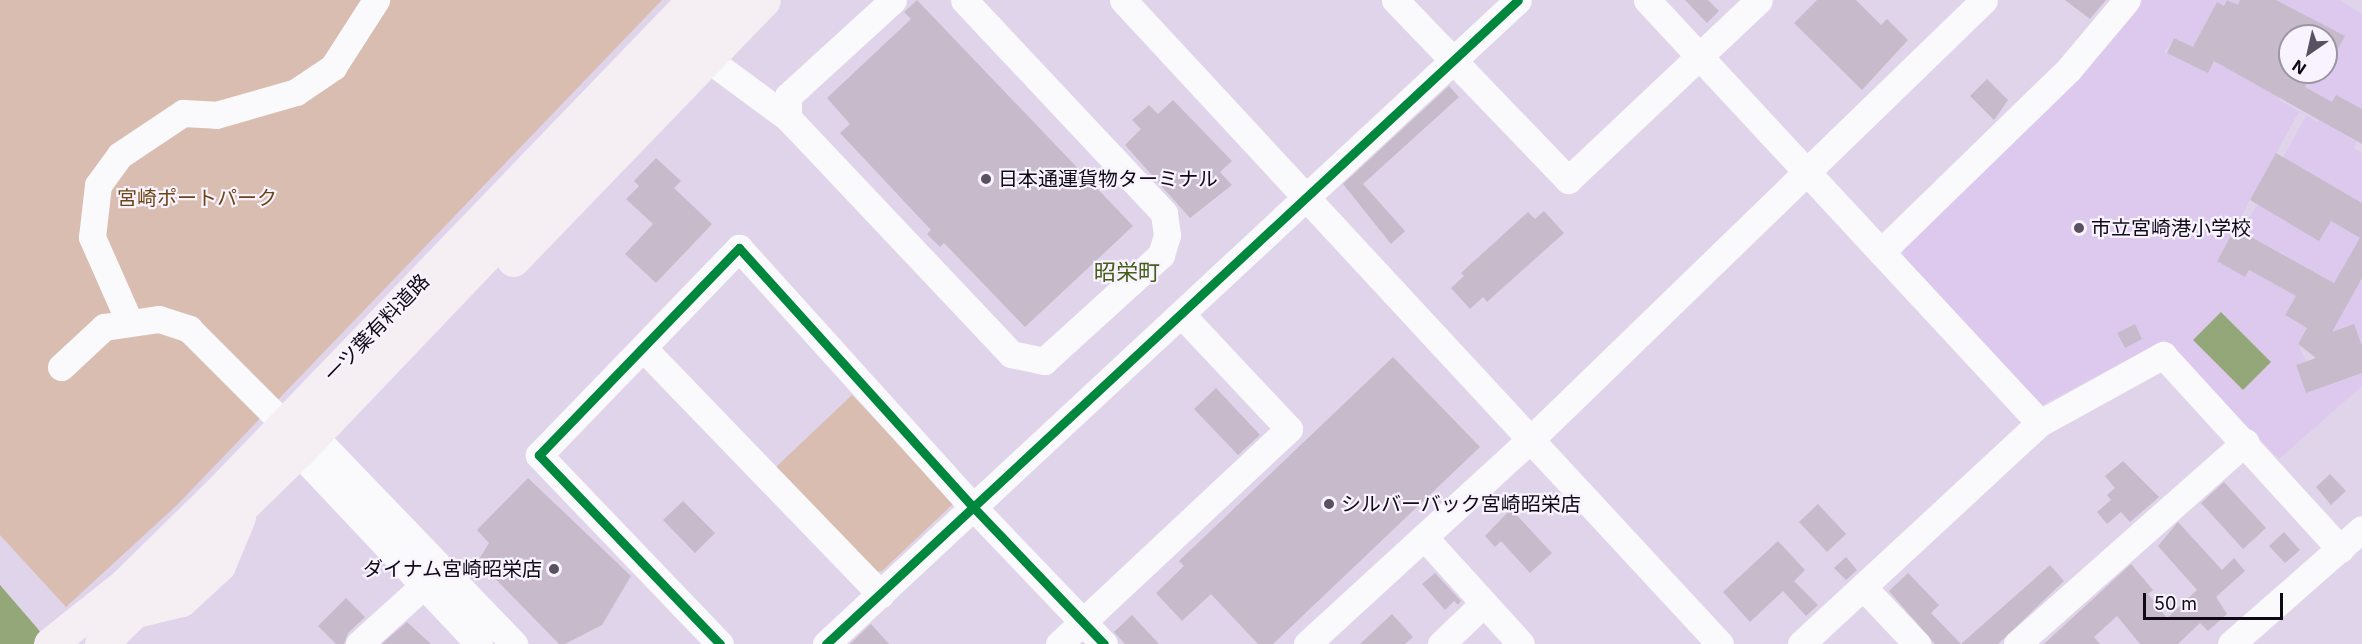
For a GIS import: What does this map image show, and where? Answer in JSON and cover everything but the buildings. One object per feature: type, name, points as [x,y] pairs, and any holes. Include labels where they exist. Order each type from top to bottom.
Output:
[{"type":"main road","name":"一ツ葉有料道路","points":[[89,639],[134,612],[244,505],[299,437],[693,0]]},
{"type":"main road","name":"一ツ葉有料道路","points":[[89,639],[123,586],[299,437],[418,327],[730,0]]},
{"type":"main road","points":[[418,327],[457,317],[764,0]]},
{"type":"street","points":[[129,321],[92,237],[98,185],[120,155],[183,113],[216,115],[296,92],[333,67],[376,0]]},
{"type":"street","points":[[788,118],[788,96],[893,0]]},
{"type":"street","points":[[708,59],[788,118],[1011,354],[1044,361],[1161,255],[1167,235],[1164,213],[964,0]]},
{"type":"street","points":[[1123,0],[1720,644]]},
{"type":"street","points":[[1395,0],[1452,62],[1568,180],[1759,0]]},
{"type":"street","points":[[826,644],[1518,0]]},
{"type":"street","points":[[1647,0],[2040,423]]},
{"type":"street","points":[[1307,644],[1530,440],[1984,0]]},
{"type":"street","points":[[1881,252],[2069,69],[2127,0]]},
{"type":"street","points":[[720,644],[539,455],[644,349],[739,248],[974,508],[1104,644]]},
{"type":"street","points":[[1059,644],[1289,429],[1182,315]]},
{"type":"street","points":[[61,367],[104,327],[129,321],[159,319],[189,328],[514,644]]},
{"type":"street","points":[[644,349],[880,594]]},
{"type":"street","points":[[1801,644],[2040,423],[2163,355],[2245,442],[2340,549]]},
{"type":"street","points":[[299,437],[423,586],[479,644]]},
{"type":"street","points":[[2017,644],[2245,442]]},
{"type":"street","points":[[2245,640],[2362,529]]},
{"type":"street","points":[[1424,537],[1521,644]]},
{"type":"street","points":[[359,644],[423,586]]},
{"type":"street","points":[[1863,587],[1917,644]]},
{"type":"street","points":[[1441,644],[1484,603]]},
{"type":"shaded area","name":"市立宮崎港小学校","points":[[2143,0],[2227,0],[2224,6],[2217,2],[2198,38],[2214,47],[2233,11],[2234,3],[2228,0],[2240,0],[2215,50],[2234,61],[2230,69],[2277,94],[2282,86],[2300,95],[2306,84],[2338,84],[2338,47],[2344,36],[2338,33],[2338,24],[2321,24],[2276,0],[2340,0],[2362,14],[2362,109],[2336,95],[2321,121],[2357,142],[2354,148],[2362,153],[2362,203],[2286,159],[2266,193],[2311,213],[2302,230],[2319,240],[2331,221],[2362,239],[2336,281],[2343,285],[2362,253],[2351,275],[2362,282],[2362,346],[2354,325],[2317,341],[2327,316],[2317,310],[2298,344],[2306,361],[2296,365],[2306,393],[2362,373],[2362,386],[2279,459],[2164,340],[2042,405],[1904,258],[1903,247],[2082,72]],"holes":[[[2175,38],[2208,54],[2214,61],[2208,72],[2164,52]],[[2311,90],[2322,96],[2317,106],[2323,114],[2318,122],[2279,100],[2284,91],[2304,103]],[[2299,112],[2306,116],[2226,260],[2248,272],[2245,277],[2217,260]],[[2245,233],[2353,293],[2339,319],[2313,305],[2302,325],[2285,315],[2296,296],[2231,260]],[[2222,312],[2271,362],[2243,390],[2193,340]],[[2135,324],[2142,339],[2124,348],[2117,333]]]},
{"type":"shaded area","points":[[2221,312],[2271,362],[2243,390],[2193,340]]},
{"type":"shaded area","points":[[0,585],[38,629],[48,644],[0,644]]},
{"type":"green space","name":"宮崎ポートパーク","points":[[0,0],[662,0],[177,505],[66,607],[0,535]]},
{"type":"green space","points":[[852,395],[954,503],[882,571],[875,572],[776,467]]},
{"type":"cycle path","points":[[826,644],[1518,0]]},
{"type":"cycle path","points":[[720,644],[539,455],[739,248],[974,508],[1104,644]]},
{"type":"place","name":"日本通運貨物ターミナル","points":[[986,179]]},
{"type":"place","name":"市立宮崎港小学校","points":[[2079,228]]},
{"type":"place","name":"シルバーバック宮崎昭栄店","points":[[1329,504]]},
{"type":"place","name":"ダイナム宮崎昭栄店","points":[[554,569]]},
{"type":"district","name":"昭栄町","points":[[1127,273]]}]
